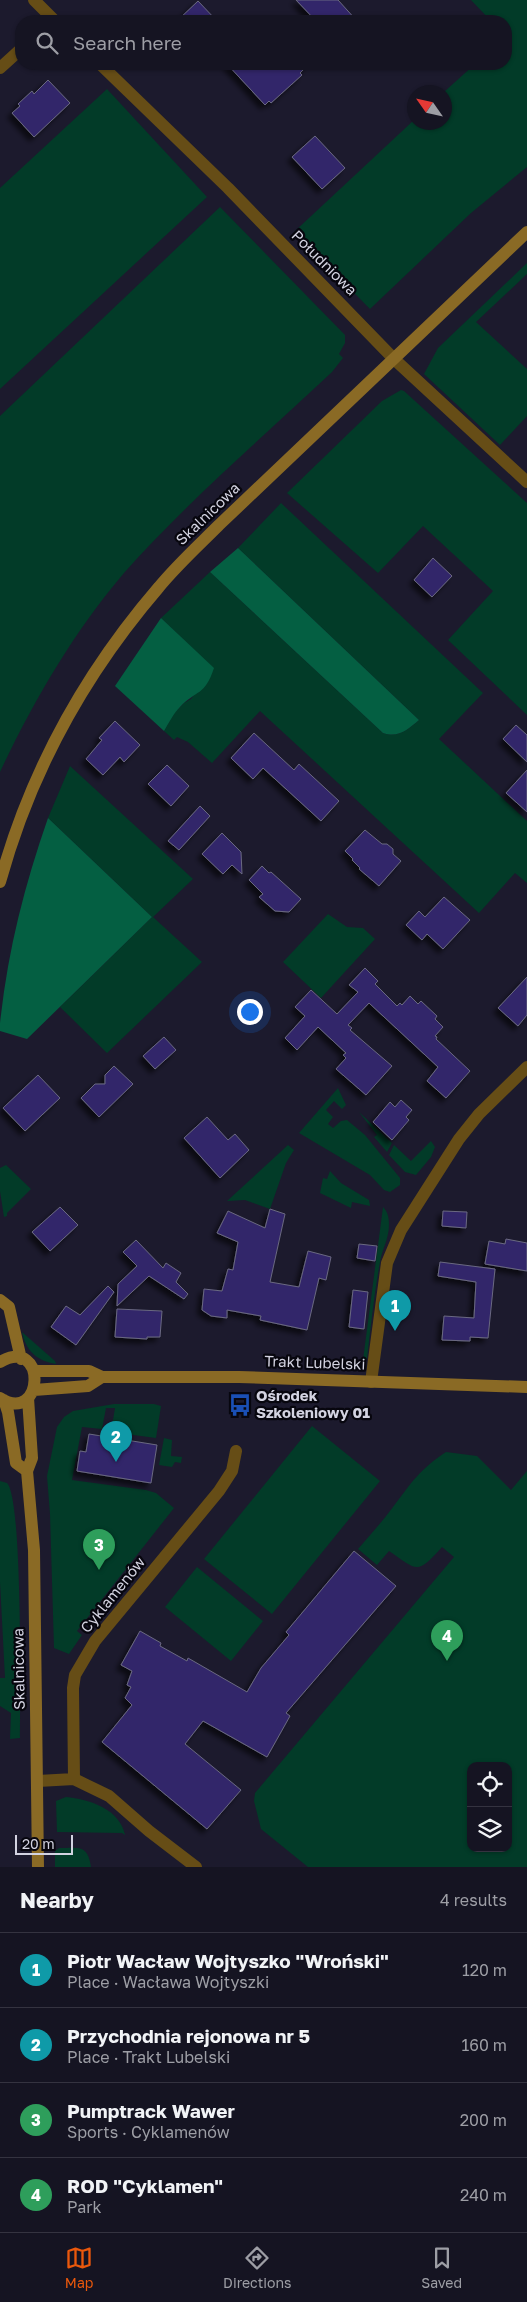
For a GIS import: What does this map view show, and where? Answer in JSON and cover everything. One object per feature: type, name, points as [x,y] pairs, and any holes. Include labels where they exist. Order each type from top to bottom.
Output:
[{"type":"street","points":[[34,0],[49,15]]},
{"type":"street","points":[[0,68],[15,54]]},
{"type":"street","name":"Południowa","points":[[106,70],[228,188],[394,359],[527,482]]},
{"type":"street","name":"Skalnicowa","points":[[0,882],[18,822],[50,752],[79,697],[120,635],[178,566],[527,232]]},
{"type":"street","points":[[371,1382],[387,1263],[401,1230],[459,1139],[479,1114],[527,1066]]},
{"type":"street","points":[[0,1300],[9,1307],[22,1359],[34,1371]]},
{"type":"street","points":[[0,1362],[8,1358],[22,1359]]},
{"type":"street","name":"Skalnicowa","points":[[34,1371],[36,1380],[31,1394],[32,1458],[27,1471],[34,1550],[38,1867]]},
{"type":"street","name":"Trakt Lubelski","points":[[34,1371],[89,1371],[102,1378]]},
{"type":"street","name":"Trakt Lubelski","points":[[2,1399],[18,1402],[31,1394],[88,1386],[102,1378],[216,1376],[527,1387]]},
{"type":"street","name":"Skalnicowa","points":[[2,1399],[8,1412],[16,1463],[27,1471]]},
{"type":"street","name":"Cyklamenów","points":[[74,1779],[74,1688],[76,1675],[95,1641],[219,1491],[232,1471],[236,1451]]},
{"type":"street","points":[[38,1781],[74,1779],[110,1796],[150,1831],[196,1867]]},
{"type":"green space","points":[[471,0],[527,0],[527,167],[471,213],[370,309],[294,232],[407,127],[407,130],[452,130],[452,85],[468,70],[512,70],[512,15],[485,15]]},
{"type":"green space","points":[[107,89],[207,197],[0,389],[0,188]]},
{"type":"green space","points":[[220,207],[345,335],[345,343],[339,354],[343,358],[332,372],[174,520],[124,573],[105,596],[55,669],[26,720],[0,772],[0,416]]},
{"type":"green space","points":[[527,263],[527,274],[476,322],[527,369],[527,416],[500,445],[424,374],[438,348]]},
{"type":"green space","points":[[401,390],[527,503],[527,715],[448,640],[493,591],[423,526],[378,573],[287,493],[382,401]]},
{"type":"green space","points":[[281,503],[483,693],[439,739],[527,821],[527,883],[515,873],[479,913],[260,711],[212,763],[188,742],[177,737],[174,740],[164,731],[174,713],[191,699],[213,668],[161,618],[210,572],[383,733],[398,734],[407,730],[419,720],[238,548]]},
{"type":"green space","points":[[238,548],[419,720],[407,730],[398,734],[383,733],[210,572]]},
{"type":"green space","points":[[161,618],[214,668],[204,688],[180,707],[164,731],[115,686]]},
{"type":"green space","points":[[70,766],[193,879],[153,917],[202,962],[107,1053],[60,1007],[152,917],[48,818]]},
{"type":"green space","points":[[48,818],[152,917],[27,1039],[0,1031],[0,1023],[12,944]]},
{"type":"green space","points":[[328,914],[347,927],[363,928],[375,939],[321,998],[283,962]]},
{"type":"green space","points":[[338,1088],[346,1105],[342,1109],[334,1101],[326,1110],[333,1117],[328,1124],[333,1128],[341,1121],[347,1120],[365,1135],[400,1178],[400,1185],[390,1192],[384,1190],[370,1175],[299,1133]]},
{"type":"green space","points":[[359,1112],[392,1143],[387,1152],[374,1137],[377,1135]]},
{"type":"green space","points":[[431,1141],[435,1147],[431,1157],[416,1175],[405,1172],[389,1155],[394,1145],[411,1161]]},
{"type":"green space","points":[[288,1145],[294,1150],[286,1163],[270,1209],[245,1200],[227,1201]]},
{"type":"green space","points":[[6,1165],[31,1189],[4,1217],[0,1191],[0,1168]]},
{"type":"green space","points":[[330,1171],[341,1183],[369,1200],[370,1206],[352,1202],[351,1208],[320,1193],[323,1178],[327,1179]]},
{"type":"green space","points":[[383,1207],[388,1215],[389,1230],[378,1274],[367,1358],[363,1365],[338,1364],[337,1360],[363,1360]]},
{"type":"green space","points":[[22,1332],[56,1364],[49,1363],[33,1354],[26,1345]]},
{"type":"green space","points":[[114,1404],[154,1404],[161,1406],[156,1438],[111,1432],[115,1408],[106,1408],[102,1429],[82,1427],[72,1480],[146,1490],[156,1493],[174,1508],[77,1631],[82,1635],[69,1654],[54,1648],[47,1476],[57,1427],[64,1417],[73,1411]]},
{"type":"green space","points":[[312,1426],[380,1481],[272,1614],[204,1559]]},
{"type":"green space","points":[[164,1438],[172,1440],[171,1456],[182,1457],[181,1463],[175,1462],[172,1467],[159,1465]]},
{"type":"green space","points":[[446,1452],[477,1456],[511,1490],[527,1471],[527,1867],[308,1867],[261,1829],[254,1801],[255,1793],[454,1557],[442,1547],[422,1566],[417,1567],[406,1563],[389,1551],[377,1565],[358,1549],[429,1465]]},
{"type":"green space","points":[[0,1481],[7,1483],[12,1497],[16,1525],[20,1603],[20,1738],[10,1739],[11,1713],[0,1706],[0,1678],[5,1678],[0,1582]]},
{"type":"green space","points":[[197,1567],[263,1621],[231,1661],[165,1607]]},
{"type":"green space","points":[[66,1797],[93,1803],[110,1812],[117,1818],[125,1835],[122,1833],[57,1832],[56,1801]]},
{"type":"green space","points":[[59,1848],[77,1848],[85,1851],[90,1860],[91,1867],[55,1867],[55,1851]]},
{"type":"building","points":[[296,0],[338,0],[352,15],[310,15]]},
{"type":"building","points":[[198,1],[211,15],[183,15]]},
{"type":"building","points":[[233,70],[303,70],[300,73],[302,75],[271,103],[269,101],[265,105]]},
{"type":"building","points":[[48,80],[70,103],[34,137],[12,113],[20,106],[18,104],[32,91],[34,94]]},
{"type":"building","points":[[315,136],[345,168],[322,189],[292,157]]},
{"type":"building","points":[[433,558],[452,576],[432,597],[414,580]]},
{"type":"building","points":[[115,721],[140,745],[124,762],[120,757],[103,775],[86,759],[102,740],[99,738]]},
{"type":"building","points":[[516,725],[527,735],[527,762],[503,739]]},
{"type":"building","points":[[254,733],[294,770],[299,764],[339,801],[321,821],[263,768],[253,779],[231,758]]},
{"type":"building","points":[[167,765],[189,786],[171,806],[148,784]]},
{"type":"building","points":[[527,770],[527,812],[506,793]]},
{"type":"building","points":[[200,806],[210,816],[179,850],[168,841]]},
{"type":"building","points":[[365,830],[382,844],[387,844],[393,849],[393,854],[401,861],[379,886],[359,869],[345,851]]},
{"type":"building","points":[[222,833],[241,852],[242,874],[232,865],[223,874],[202,854]]},
{"type":"building","points":[[262,866],[301,899],[289,912],[275,911],[259,897],[263,894],[249,880]]},
{"type":"building","points":[[444,897],[470,920],[443,949],[427,934],[422,940],[406,925],[419,911],[425,917]]},
{"type":"building","points":[[365,968],[378,981],[375,984],[397,1006],[400,1003],[402,1005],[410,996],[418,1004],[421,1001],[437,1016],[435,1019],[443,1027],[435,1036],[437,1037],[436,1039],[470,1071],[446,1098],[427,1081],[438,1067],[369,1003],[348,1025],[352,1028],[350,1030],[392,1066],[366,1095],[336,1069],[346,1058],[343,1055],[346,1053],[318,1027],[297,1050],[285,1038],[305,1016],[295,1007],[311,990],[337,1014],[358,992],[349,985]]},
{"type":"building","points":[[527,977],[527,1015],[518,1026],[498,1008]]},
{"type":"building","points":[[164,1037],[176,1050],[155,1069],[143,1056]]},
{"type":"building","points":[[114,1066],[133,1084],[99,1117],[81,1098],[95,1084],[105,1084],[105,1075]]},
{"type":"building","points":[[38,1075],[60,1098],[25,1131],[3,1108]]},
{"type":"building","points":[[401,1100],[412,1110],[406,1117],[409,1120],[392,1140],[373,1122],[390,1102],[395,1107]]},
{"type":"building","points":[[207,1117],[228,1140],[235,1134],[249,1150],[220,1178],[184,1138]]},
{"type":"building","points":[[60,1207],[78,1225],[50,1251],[32,1232]]},
{"type":"building","points":[[270,1209],[285,1214],[270,1282],[299,1287],[308,1251],[331,1257],[326,1280],[319,1278],[307,1330],[260,1320],[261,1316],[227,1310],[227,1318],[211,1316],[202,1310],[204,1289],[222,1291],[228,1269],[233,1270],[238,1242],[217,1233],[228,1211],[265,1228]]},
{"type":"building","points":[[443,1211],[467,1212],[466,1228],[442,1226]]},
{"type":"building","points":[[506,1239],[527,1243],[527,1271],[485,1264],[489,1241],[505,1244]]},
{"type":"building","points":[[136,1240],[163,1268],[166,1263],[181,1273],[176,1282],[188,1294],[184,1299],[149,1276],[117,1306],[118,1284],[137,1266],[123,1252]]},
{"type":"building","points":[[359,1244],[377,1246],[375,1261],[357,1258]]},
{"type":"building","points":[[440,1262],[495,1269],[488,1338],[470,1337],[470,1341],[442,1340],[444,1316],[474,1318],[476,1282],[438,1276]]},
{"type":"building","points":[[108,1286],[114,1292],[76,1345],[51,1327],[66,1306],[80,1315]]},
{"type":"building","points":[[353,1290],[368,1292],[364,1329],[349,1327]]},
{"type":"building","points":[[117,1309],[162,1311],[160,1337],[147,1337],[147,1339],[115,1337]]},
{"type":"building","points":[[89,1434],[157,1445],[151,1483],[77,1471],[80,1451],[86,1452]]},
{"type":"building","points":[[354,1551],[396,1586],[286,1713],[290,1716],[267,1757],[203,1721],[185,1744],[241,1790],[207,1829],[102,1742],[132,1705],[125,1698],[131,1687],[127,1685],[132,1671],[121,1665],[140,1631],[161,1643],[160,1646],[187,1661],[188,1658],[247,1692],[261,1668],[289,1635],[286,1632]]},
{"type":"place","name":"Piotr Wacław Wojtyszko \"Wroński\"","points":[[395,1331]]},
{"type":"place","name":"Ośrodek Szkoleniowy 01","points":[[240,1405]]},
{"type":"place","name":"Przychodnia rejonowa nr 5","points":[[116,1462]]},
{"type":"place","name":"Pumptrack Wawer","points":[[99,1570]]},
{"type":"place","name":"ROD \"Cyklamen\"","points":[[447,1661]]}]
